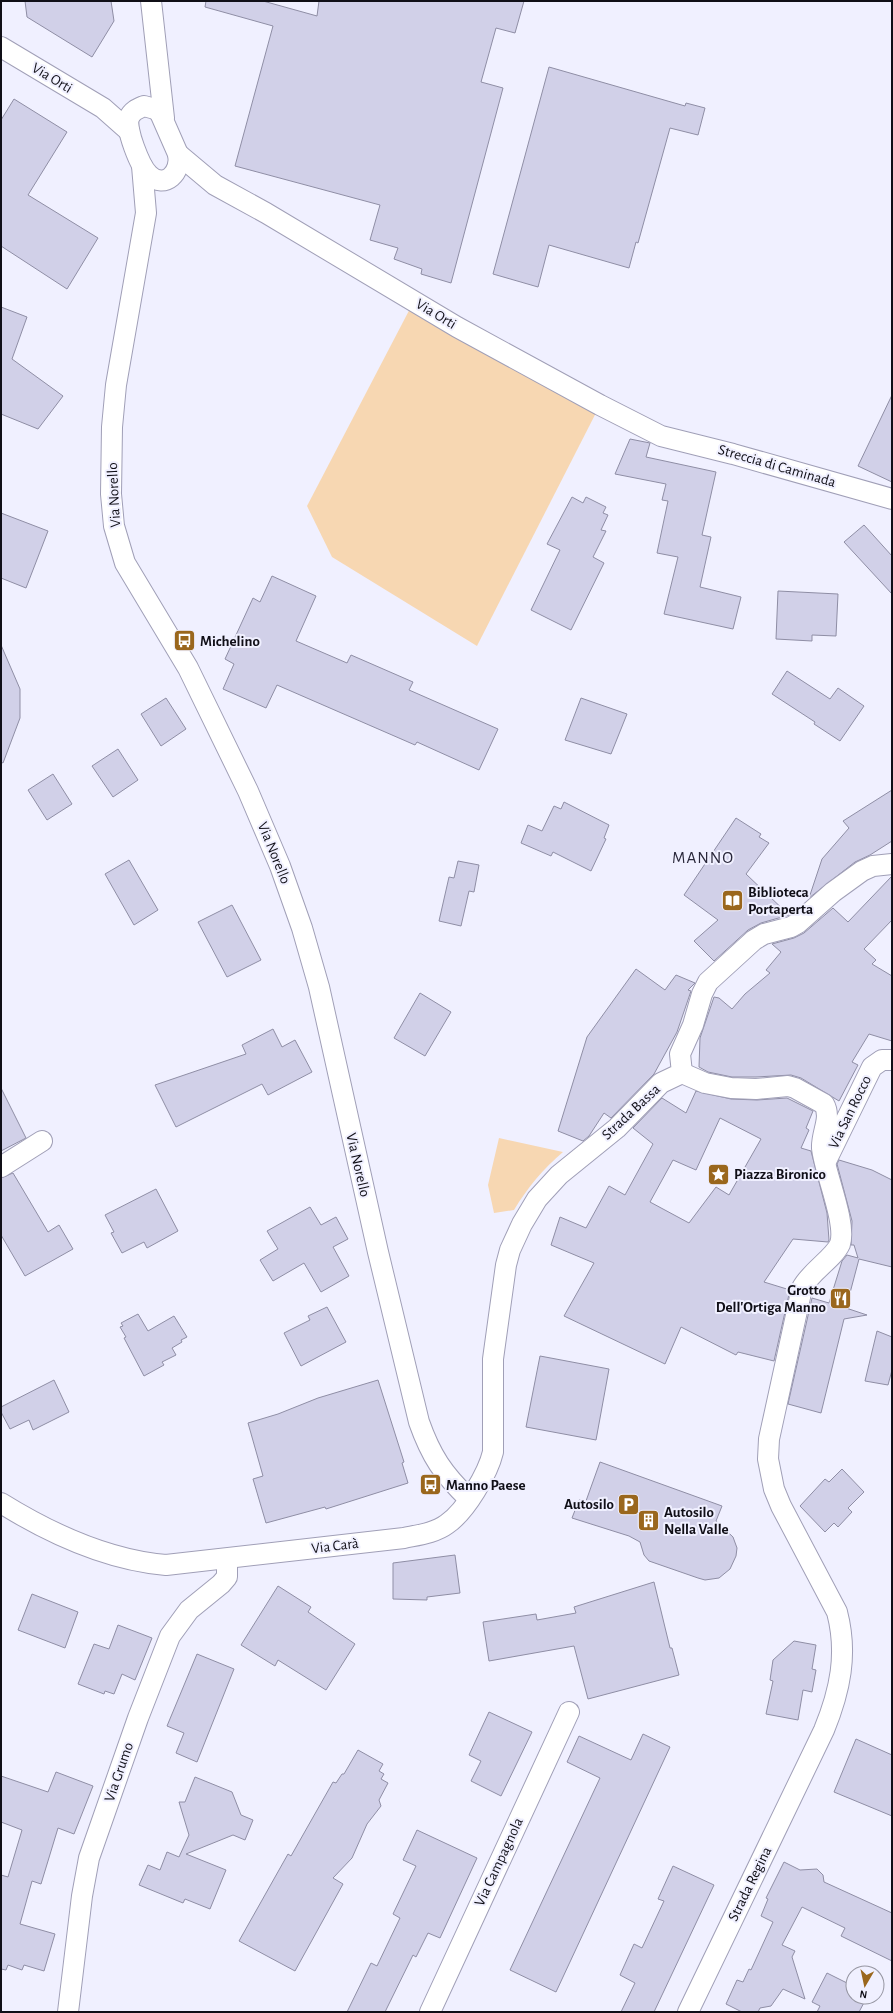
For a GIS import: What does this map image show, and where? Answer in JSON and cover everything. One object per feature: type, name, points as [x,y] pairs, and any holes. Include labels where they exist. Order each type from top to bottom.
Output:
[{"type":"street","points":[[151,1],[164,118],[178,154]]},
{"type":"street","name":"Via Orti","points":[[1,47],[103,108],[129,131]]},
{"type":"street","points":[[129,131],[128,122],[150,89],[156,53]]},
{"type":"street","name":"Via Orti","points":[[103,108],[138,109]]},
{"type":"street","points":[[138,109],[155,109],[164,118]]},
{"type":"street","name":"Via Norello","points":[[129,131],[142,166],[146,213],[116,385],[112,427],[111,494],[116,539],[128,569],[188,668],[248,791],[280,866],[302,928],[319,987],[378,1252],[419,1422],[425,1438],[443,1471],[469,1499]]},
{"type":"street","name":"Via Orti","points":[[178,154],[215,185],[266,213],[457,327],[600,405],[661,436]]},
{"type":"street","name":"Via Norello","points":[[146,213],[179,165],[178,154]]},
{"type":"street","name":"Via Norello","points":[[142,166],[149,175],[154,178],[170,177]]},
{"type":"street","name":"Via Orti","points":[[170,177],[215,185]]},
{"type":"street","name":"Streccia di Caminada","points":[[661,436],[733,454],[892,499]]},
{"type":"street","points":[[682,1073],[680,1054],[693,1025],[702,994],[708,982],[754,940],[764,934],[791,927],[798,923],[833,892],[862,871],[873,866],[892,864]]},
{"type":"street","name":"Via San Rocco","points":[[826,1162],[872,1067],[882,1060],[892,1060]]},
{"type":"street","name":"Via San Rocco","points":[[682,1073],[705,1083],[725,1087],[756,1089],[788,1086],[820,1100],[827,1110],[822,1148],[826,1162]]},
{"type":"street","name":"Strada Bassa","points":[[500,1305],[510,1250],[522,1224],[537,1199],[559,1175],[617,1128],[661,1083],[682,1073]]},
{"type":"street","points":[[1,1168],[42,1141]]},
{"type":"street","name":"Strada Regina","points":[[688,2012],[812,1756],[834,1707],[842,1669],[842,1631],[837,1612],[781,1506],[770,1474],[768,1459],[769,1439],[802,1288],[806,1280],[836,1250],[840,1241],[832,1184],[826,1162]]},
{"type":"street","name":"Via Carà","points":[[1,1503],[32,1522],[91,1549],[147,1563],[166,1565],[404,1538],[434,1531],[448,1524],[459,1512],[469,1499],[490,1464],[493,1452],[493,1366],[500,1305]]},
{"type":"street","name":"Via Grumo","points":[[68,2012],[82,1896],[89,1858],[135,1726],[170,1636],[189,1610],[221,1584],[227,1576],[227,1559]]},
{"type":"street","name":"Via Campagnola","points":[[430,2012],[569,1712]]},
{"type":"shaded area","points":[[414,301],[600,405],[477,646],[332,557],[307,506]]},
{"type":"shaded area","points":[[499,1138],[563,1152],[536,1179],[514,1210],[494,1213],[488,1185]]},
{"type":"building","points":[[25,1],[111,1],[114,21],[92,57],[27,17]]},
{"type":"building","points":[[206,1],[263,1],[317,16],[319,1],[524,1],[515,33],[496,28],[481,82],[503,88],[451,283],[421,274],[422,269],[394,259],[398,248],[370,240],[380,205],[235,166],[273,26],[205,7]]},
{"type":"building","points":[[549,67],[685,106],[686,103],[705,108],[698,135],[670,128],[638,243],[636,242],[629,268],[549,245],[538,287],[493,274]]},
{"type":"building","points":[[14,99],[67,132],[28,195],[98,238],[67,289],[1,246],[1,120]]},
{"type":"building","points":[[1,307],[27,317],[12,359],[63,396],[38,429],[1,414]]},
{"type":"building","points":[[892,395],[892,482],[858,466]]},
{"type":"building","points":[[630,439],[650,443],[646,457],[716,472],[702,535],[711,537],[700,587],[741,597],[733,629],[664,614],[678,557],[657,553],[668,501],[662,500],[666,484],[615,474]]},
{"type":"building","points":[[572,497],[583,503],[586,497],[606,507],[603,513],[608,515],[601,530],[606,531],[593,557],[604,563],[571,630],[531,610],[560,550],[547,544]]},
{"type":"building","points":[[1,513],[48,531],[26,588],[1,578]]},
{"type":"building","points":[[864,525],[892,556],[892,594],[844,542]]},
{"type":"building","points":[[272,576],[316,596],[296,641],[347,663],[351,655],[413,682],[409,690],[498,729],[479,770],[417,742],[415,745],[277,685],[266,708],[223,689],[234,664],[225,659],[253,598],[260,602]]},
{"type":"building","points":[[778,591],[838,594],[836,636],[812,635],[812,641],[776,639]]},
{"type":"building","points":[[1,645],[20,689],[20,718],[3,763],[1,762]]},
{"type":"building","points":[[787,671],[830,699],[838,688],[864,706],[840,741],[814,724],[815,722],[772,694]]},
{"type":"building","points":[[166,698],[186,729],[161,746],[141,714]]},
{"type":"building","points":[[581,698],[627,714],[611,754],[565,740]]},
{"type":"building","points":[[118,749],[138,780],[113,797],[92,766]]},
{"type":"building","points":[[53,774],[72,804],[47,820],[28,790]]},
{"type":"building","points":[[892,790],[892,841],[870,855],[855,862],[809,898],[822,859],[849,828],[843,821]]},
{"type":"building","points":[[564,802],[609,825],[604,838],[606,839],[591,871],[553,852],[551,856],[521,843],[528,825],[542,831],[554,806],[561,809]]},
{"type":"building","points":[[736,818],[761,834],[759,837],[769,843],[746,874],[789,915],[761,923],[748,930],[714,961],[694,941],[718,920],[684,895]]},
{"type":"building","points":[[129,860],[158,910],[134,925],[105,874]]},
{"type":"building","points":[[458,861],[479,865],[474,892],[469,891],[461,926],[439,921],[449,877],[454,878]]},
{"type":"building","points":[[892,876],[892,920],[864,949],[876,960],[872,964],[892,976],[892,1041],[869,1034],[852,1062],[858,1065],[839,1101],[801,1078],[791,1075],[732,1077],[708,1072],[699,1067],[700,1038],[714,997],[719,998],[732,1009],[745,994],[770,973],[766,970],[781,952],[772,944],[794,938],[804,933],[833,908],[848,922]]},
{"type":"building","points":[[232,905],[261,960],[227,977],[198,922]]},
{"type":"building","points":[[636,969],[665,990],[676,975],[695,983],[688,990],[691,991],[677,1032],[654,1074],[611,1118],[604,1113],[589,1136],[583,1141],[558,1131],[587,1037]]},
{"type":"building","points":[[420,993],[451,1012],[425,1056],[394,1038]]},
{"type":"building","points":[[273,1029],[282,1047],[295,1040],[312,1072],[268,1095],[262,1084],[176,1127],[155,1085],[246,1054],[242,1045]]},
{"type":"building","points":[[1,1088],[26,1138],[1,1151]]},
{"type":"building","points":[[696,1091],[731,1099],[757,1100],[787,1098],[813,1111],[806,1128],[809,1130],[801,1148],[811,1151],[827,1213],[829,1240],[828,1242],[793,1239],[764,1282],[790,1290],[774,1361],[738,1352],[736,1355],[681,1327],[665,1364],[564,1316],[594,1263],[551,1245],[560,1217],[586,1228],[609,1186],[625,1195],[653,1144],[633,1128],[662,1098],[686,1113]],"holes":[[[720,1118],[761,1139],[729,1195],[716,1187],[689,1223],[650,1202],[673,1160],[696,1170]]]},
{"type":"building","points":[[839,1160],[872,1170],[892,1180],[892,1267],[859,1259],[846,1308],[867,1315],[844,1319],[821,1413],[788,1404],[812,1298],[829,1303],[842,1261],[847,1255],[858,1258],[854,1245],[851,1245],[852,1221],[837,1164]]},
{"type":"building","points":[[13,1173],[48,1232],[59,1225],[73,1249],[25,1276],[1,1235],[1,1178]]},
{"type":"building","points":[[156,1189],[178,1231],[147,1248],[144,1242],[122,1253],[111,1233],[114,1232],[105,1215]]},
{"type":"building","points":[[310,1207],[321,1225],[336,1217],[348,1239],[333,1247],[349,1276],[321,1292],[304,1263],[273,1281],[260,1260],[278,1249],[267,1231]]},
{"type":"building","points":[[327,1307],[346,1342],[301,1366],[284,1333],[310,1320],[308,1316]]},
{"type":"building","points":[[138,1314],[148,1331],[174,1316],[187,1337],[172,1348],[176,1355],[162,1362],[164,1365],[144,1376],[124,1338],[126,1337],[120,1327],[123,1326],[121,1323]]},
{"type":"building","points":[[877,1331],[892,1337],[892,1370],[888,1385],[865,1381]]},
{"type":"building","points":[[540,1356],[609,1369],[596,1440],[526,1427]]},
{"type":"building","points":[[54,1380],[69,1412],[33,1430],[29,1420],[10,1429],[1,1412],[1,1407]]},
{"type":"building","points":[[378,1380],[404,1462],[402,1463],[408,1483],[326,1509],[325,1507],[266,1523],[253,1479],[263,1476],[248,1423],[278,1414],[318,1398]]},
{"type":"building","name":"Autosilo Nella Valle","points":[[600,1462],[722,1506],[716,1521],[733,1537],[737,1548],[736,1556],[730,1569],[719,1578],[705,1580],[698,1578],[649,1561],[644,1555],[640,1542],[629,1536],[572,1518],[579,1500],[586,1501]]},
{"type":"building","points":[[842,1469],[864,1492],[848,1508],[852,1512],[838,1527],[834,1523],[825,1532],[800,1506],[825,1479],[829,1482]]},
{"type":"building","points":[[455,1555],[460,1593],[427,1597],[427,1600],[393,1599],[393,1563]]},
{"type":"building","points":[[654,1582],[670,1648],[672,1648],[679,1675],[588,1699],[574,1646],[489,1661],[483,1622],[536,1614],[537,1620],[576,1613],[574,1607]]},
{"type":"building","points":[[278,1586],[311,1607],[308,1612],[355,1644],[326,1690],[278,1660],[275,1666],[241,1645]]},
{"type":"building","points":[[32,1594],[78,1612],[65,1648],[18,1630]]},
{"type":"building","points":[[118,1625],[152,1638],[135,1680],[122,1674],[114,1694],[105,1691],[104,1694],[78,1684],[94,1644],[109,1649]]},
{"type":"building","points":[[794,1641],[816,1645],[812,1669],[816,1670],[812,1692],[803,1690],[798,1720],[766,1714],[773,1681],[770,1680],[773,1660]]},
{"type":"building","points":[[197,1654],[234,1669],[197,1762],[176,1753],[184,1733],[167,1726]]},
{"type":"building","points":[[489,1712],[532,1732],[501,1796],[471,1781],[481,1761],[469,1755]]},
{"type":"building","points":[[643,1734],[670,1747],[556,1992],[510,1970],[600,1778],[567,1762],[579,1736],[631,1760]]},
{"type":"building","points":[[856,1739],[892,1755],[892,1816],[834,1792]]},
{"type":"building","points":[[358,1750],[383,1764],[379,1771],[384,1774],[381,1779],[388,1783],[379,1800],[381,1806],[367,1824],[352,1858],[333,1878],[343,1884],[295,1971],[239,1941],[288,1854],[291,1856],[333,1782],[336,1783],[342,1774],[344,1774]]},
{"type":"building","points":[[56,1772],[93,1786],[74,1834],[58,1828],[41,1884],[32,1881],[20,1924],[55,1934],[44,1971],[24,1965],[22,1970],[8,1965],[6,1970],[1,1969],[1,1875],[8,1877],[22,1830],[1,1822],[1,1776],[48,1792]]},
{"type":"building","points":[[195,1777],[232,1792],[241,1815],[253,1820],[245,1840],[233,1835],[186,1854],[226,1870],[210,1909],[185,1899],[183,1903],[139,1885],[148,1865],[160,1870],[167,1852],[179,1857],[189,1835],[179,1802],[185,1802]]},
{"type":"building","points":[[417,1830],[477,1858],[440,1938],[428,1933],[416,1957],[413,1955],[385,2012],[347,2012],[371,1963],[377,1966],[400,1918],[393,1914],[416,1866],[403,1860]]},
{"type":"building","points":[[784,1862],[800,1870],[817,1869],[823,1875],[824,1882],[892,1913],[892,1961],[841,1936],[845,1928],[802,1907],[782,1945],[795,1951],[792,1957],[805,1999],[783,1989],[771,2006],[760,2008],[758,2012],[742,2012],[726,2004],[737,1980],[743,1982],[749,1969],[751,1970],[773,1922],[761,1916],[768,1899],[766,1898]]},
{"type":"building","points":[[673,1866],[714,1885],[654,2012],[621,2012],[635,1983],[620,1975],[634,1944],[642,1948],[664,1901],[658,1899]]},
{"type":"building","points":[[827,1973],[845,1982],[845,2005],[863,2005],[859,2012],[817,2012],[820,2006],[812,2002]]},
{"type":"place","name":"Michelino","points":[[184,641]]},
{"type":"place","name":"Biblioteca Portaperta","points":[[732,901]]},
{"type":"place","name":"Piazza Bironico","points":[[719,1174]]},
{"type":"place","name":"Grotto Dell'Ortiga Manno","points":[[841,1299]]},
{"type":"place","name":"Manno Paese","points":[[431,1485]]},
{"type":"place","name":"Autosilo","points":[[629,1504]]},
{"type":"place","name":"Autosilo Nella Valle","points":[[649,1521]]},
{"type":"district","name":"MANNO","points":[[703,857]]}]
